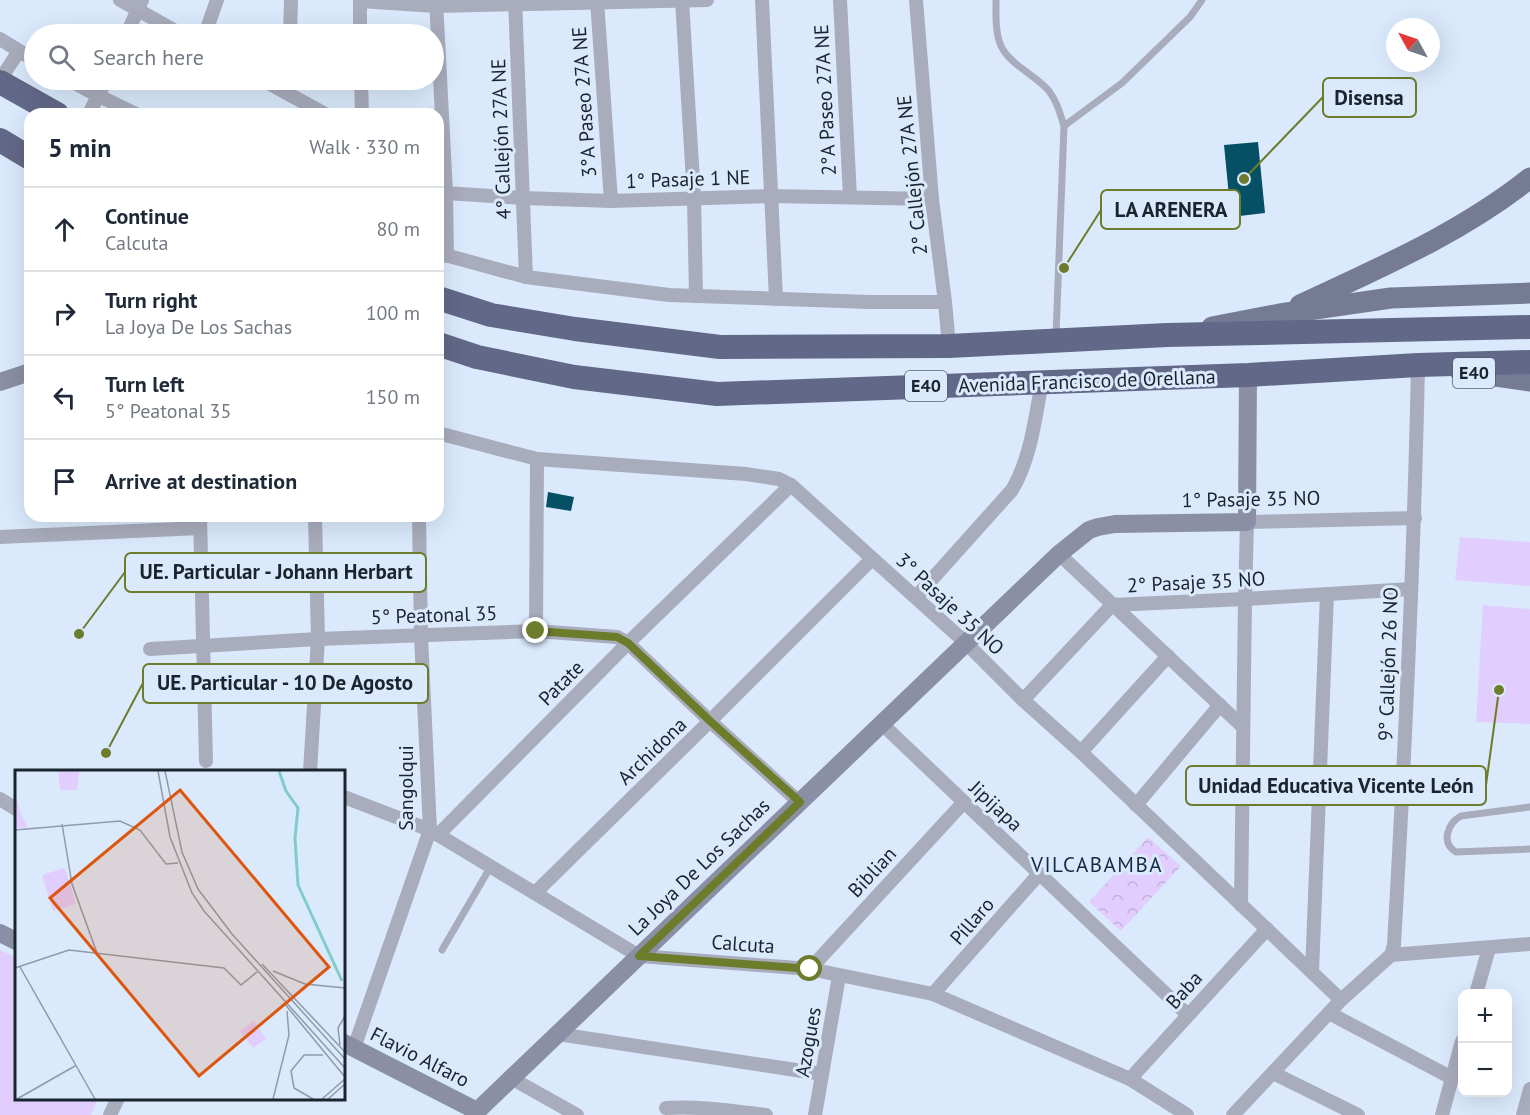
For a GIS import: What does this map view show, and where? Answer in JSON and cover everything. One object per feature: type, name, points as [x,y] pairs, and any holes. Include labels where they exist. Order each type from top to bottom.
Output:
[{"type":"highway","points":[[0,81],[47,108]]},
{"type":"highway","points":[[0,140],[24,154]]},
{"type":"highway","name":"Avenida Francisco de Orellana","points":[[444,300],[491,315],[575,329],[720,347],[949,346],[1167,335],[1530,327]]},
{"type":"highway","name":"Avenida Francisco de Orellana","points":[[444,346],[477,357],[574,377],[717,394],[1248,375],[1418,365],[1530,362]]},
{"type":"main road","points":[[1280,314],[1439,238],[1477,216],[1530,178]]},
{"type":"main road","name":"Avenida Francisco de Orellana","points":[[1167,335],[1280,314],[1391,298],[1530,293]]},
{"type":"main road","name":"Avenida Francisco de Orellana","points":[[1418,365],[1530,381]]},
{"type":"street","points":[[120,0],[140,5],[167,24]]},
{"type":"street","points":[[209,24],[217,0]]},
{"type":"street","points":[[290,24],[291,0]]},
{"type":"street","points":[[360,24],[360,1],[436,3],[707,0]]},
{"type":"street","points":[[762,0],[776,299]]},
{"type":"street","name":"2°A Paseo 27A NE","points":[[840,0],[850,197]]},
{"type":"street","name":"2° Callejón 27A NE","points":[[916,0],[932,200],[949,346]]},
{"type":"street","name":"3°A Paseo 27A NE","points":[[597,1],[611,201]]},
{"type":"street","points":[[682,1],[694,198],[696,296]]},
{"type":"street","name":"4° Callejón 27A NE","points":[[515,2],[526,277]]},
{"type":"street","points":[[436,3],[437,24]]},
{"type":"street","points":[[131,24],[140,5]]},
{"type":"street","points":[[0,39],[24,54]]},
{"type":"street","points":[[0,81],[19,51]]},
{"type":"street","points":[[88,90],[124,108]]},
{"type":"street","points":[[92,108],[102,90]]},
{"type":"street","points":[[282,90],[314,108]]},
{"type":"street","points":[[289,90],[289,94]]},
{"type":"street","points":[[361,90],[362,108]]},
{"type":"street","points":[[441,90],[442,108]]},
{"type":"street","points":[[444,155],[446,193],[444,224]]},
{"type":"street","name":"1° Pasaje 1 NE","points":[[446,193],[611,201],[770,196],[932,200]]},
{"type":"street","points":[[444,255],[526,277],[669,295],[868,303],[945,302]]},
{"type":"street","name":"9° Callejón 26 NO","points":[[1391,955],[1394,945],[1415,518],[1418,365]]},
{"type":"street","points":[[0,382],[24,374]]},
{"type":"street","points":[[1241,905],[1248,375]]},
{"type":"street","points":[[916,597],[1012,490],[1021,476],[1042,382]]},
{"type":"street","name":"3° Pasaje 35 NO","points":[[444,435],[537,459],[746,474],[779,479],[791,485],[916,597],[1341,1000]]},
{"type":"street","points":[[536,631],[537,459]]},
{"type":"street","name":"Patate","points":[[434,832],[791,485]]},
{"type":"street","name":"1° Pasaje 35 NO","points":[[1089,530],[1115,524],[1415,518]]},
{"type":"street","points":[[0,537],[200,522],[206,761]]},
{"type":"street","points":[[310,770],[318,639],[315,522]]},
{"type":"street","name":"Sangolqui","points":[[349,1046],[434,832],[421,636],[419,522]]},
{"type":"street","name":"La Joya De Los Sachas","points":[[475,1113],[1059,554],[1089,530]]},
{"type":"street","points":[[1059,554],[1243,727]]},
{"type":"street","name":"Archidona","points":[[535,893],[872,559]]},
{"type":"street","name":"2° Pasaje 35 NO","points":[[1023,700],[1112,605],[1411,589]]},
{"type":"street","points":[[1312,972],[1327,594]]},
{"type":"street","name":"5° Peatonal 35","points":[[150,649],[318,639],[536,631],[617,637],[628,643],[800,802]]},
{"type":"street","points":[[1081,752],[1168,656]]},
{"type":"street","points":[[1136,805],[1220,705]]},
{"type":"street","name":"Jipijapa","points":[[882,724],[1188,1015]]},
{"type":"street","points":[[1243,785],[1403,778]]},
{"type":"street","name":"Calcuta","points":[[345,797],[434,832],[639,956],[810,969],[933,994],[1130,1079],[1181,1113]]},
{"type":"street","points":[[0,799],[15,808]]},
{"type":"street","name":"Biblian","points":[[810,969],[964,802]]},
{"type":"street","name":"Píllaro","points":[[933,994],[1039,874]]},
{"type":"street","name":"Baba","points":[[1130,1079],[1267,929]]},
{"type":"street","points":[[0,933],[15,940]]},
{"type":"street","points":[[1233,1115],[1341,1000],[1391,955],[1530,944]]},
{"type":"street","points":[[1477,989],[1489,948]]},
{"type":"street","name":"Azogues","points":[[815,1115],[839,976]]},
{"type":"street","points":[[1329,1013],[1452,1078]]},
{"type":"street","points":[[558,1034],[822,1074]]},
{"type":"street","points":[[1442,1115],[1461,1043]]},
{"type":"street","name":"Flavio Alfaro","points":[[349,1046],[475,1113]]},
{"type":"street","points":[[1273,1073],[1358,1115]]},
{"type":"street","points":[[511,1078],[577,1115]]},
{"type":"street","points":[[1523,1115],[1530,1089]]},
{"type":"street","points":[[110,1115],[117,1100]]},
{"type":"street","points":[[666,1108],[710,1108],[766,1115]]},
{"type":"lane","points":[[996,0],[1000,44],[1006,54],[1049,91],[1058,106],[1064,126],[1056,341]]},
{"type":"lane","points":[[1064,126],[1122,83],[1190,17],[1202,0]]},
{"type":"lane","points":[[1530,807],[1461,816],[1455,819],[1448,831],[1448,845],[1456,852],[1530,849]]},
{"type":"lane","points":[[442,950],[491,866]]},
{"type":"green space","points":[[1460,537],[1530,542],[1530,586],[1455,580]]},
{"type":"green space","points":[[1483,605],[1530,609],[1530,724],[1476,722]]},
{"type":"green space","points":[[1148,837],[1181,866],[1121,931],[1089,902]]},
{"type":"green space","points":[[0,950],[15,957],[15,1100],[98,1100],[91,1115],[0,1115]]},
{"type":"building","points":[[1258,142],[1265,213],[1231,217],[1224,145]]},
{"type":"building","points":[[548,492],[574,497],[571,511],[546,507]]},
{"type":"place","name":"Disensa","points":[[1244,179]]},
{"type":"place","name":"LA ARENERA","points":[[1064,268]]},
{"type":"place","name":"UE. Particular - Johann Herbart","points":[[79,634]]},
{"type":"place","name":"Unidad Educativa Vicente León","points":[[1499,690]]},
{"type":"place","name":"UE. Particular - 10 De Agosto","points":[[106,753]]},
{"type":"district","name":"VILCABAMBA","points":[[1097,865]]},
{"type":"route","points":[[536,631],[617,637],[628,643],[800,802],[639,956],[810,969]]}]
